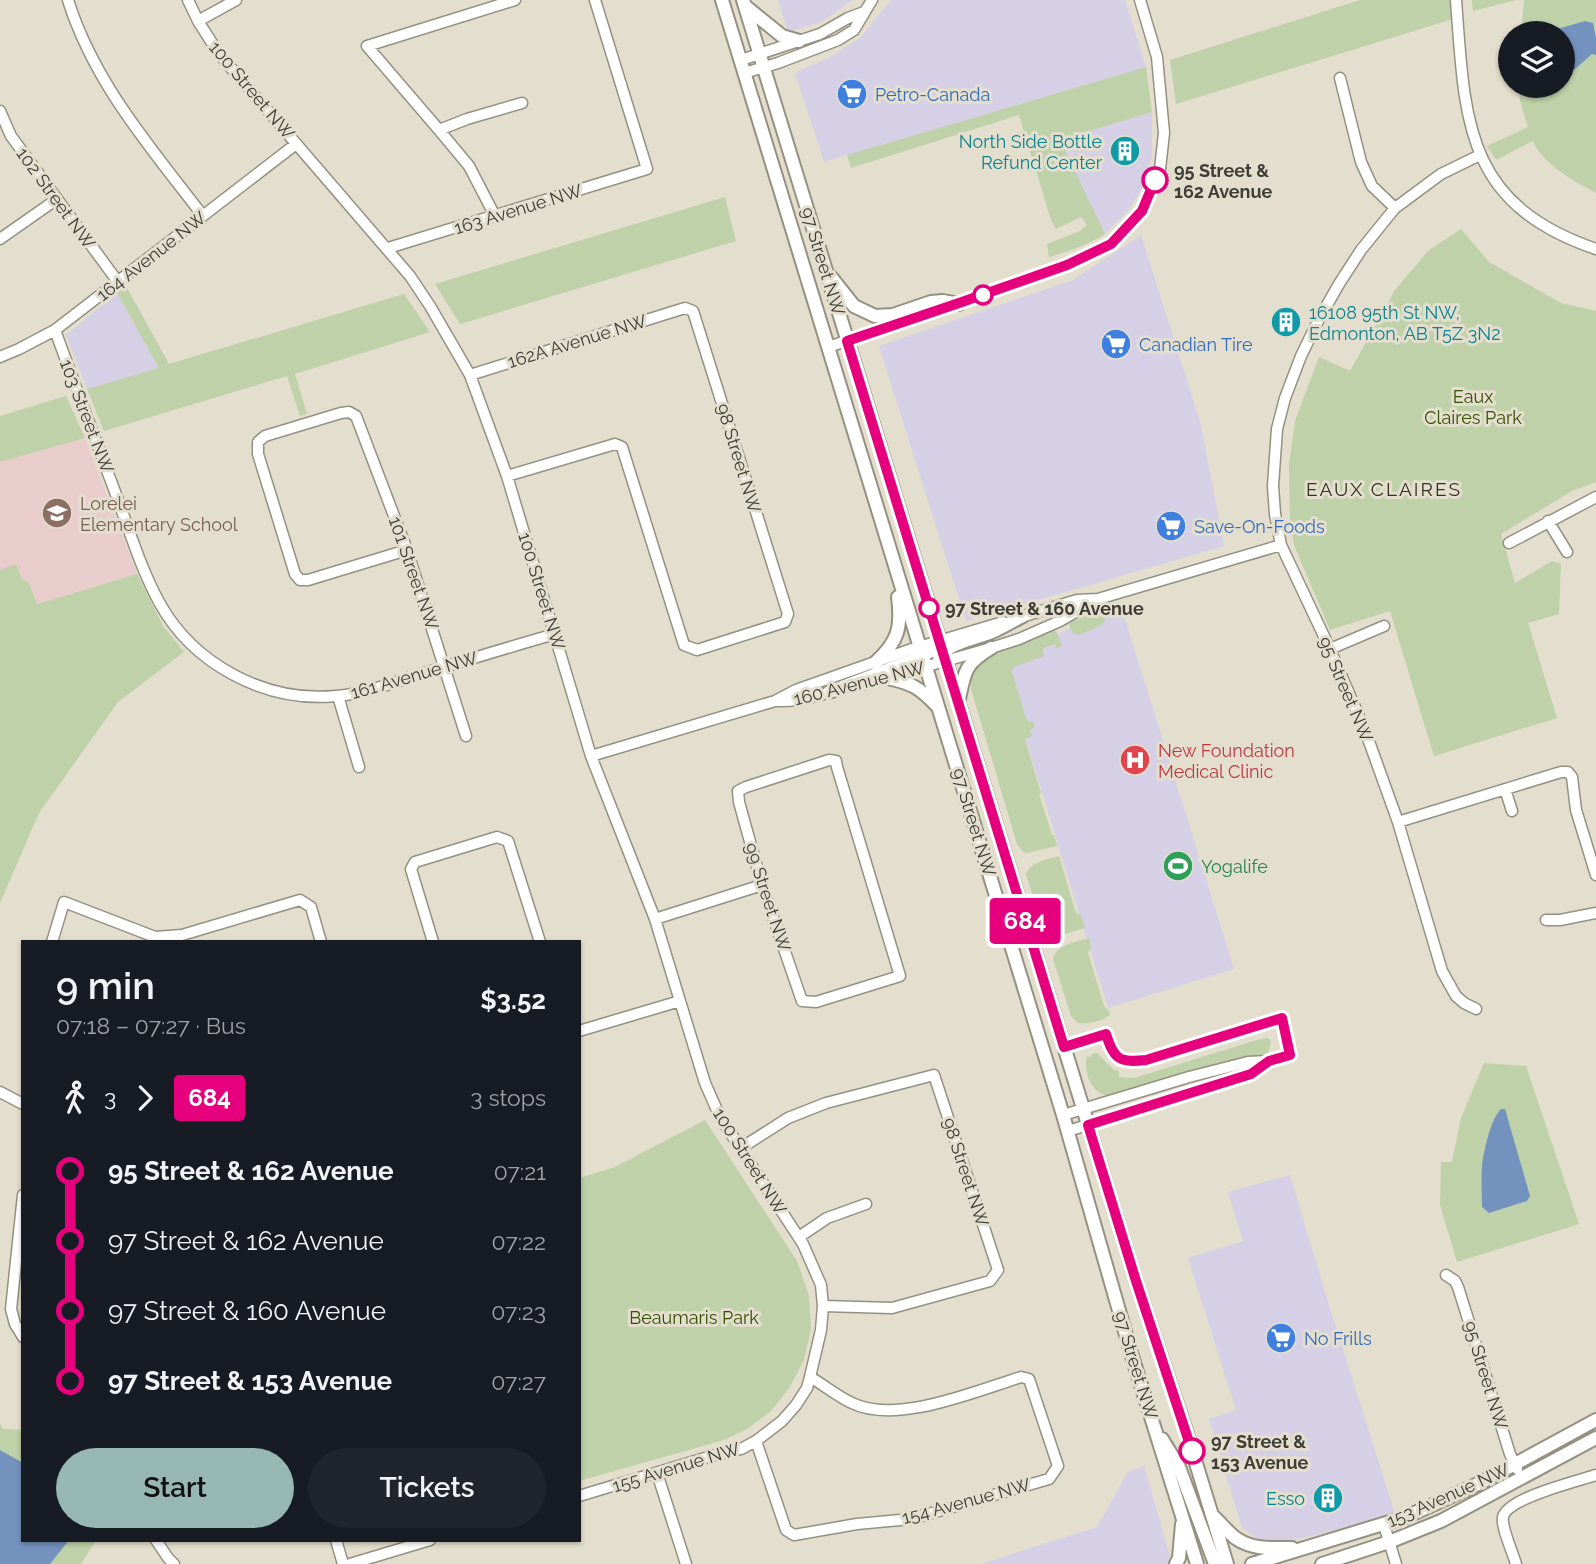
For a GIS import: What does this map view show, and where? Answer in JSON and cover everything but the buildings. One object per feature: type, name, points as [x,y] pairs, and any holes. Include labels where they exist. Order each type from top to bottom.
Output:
[{"type":"main road","name":"97 Street NW","points":[[722,0],[1068,1131],[1197,1564]]},
{"type":"main road","name":"97 Street NW","points":[[744,3],[1136,1281],[1227,1564]]},
{"type":"main road","points":[[744,3],[782,36],[799,41]]},
{"type":"main road","points":[[826,270],[854,306],[875,316],[893,315],[931,302],[959,303]]},
{"type":"main road","points":[[875,663],[891,647],[900,625],[894,562]]},
{"type":"main road","points":[[829,692],[923,656],[938,646],[943,651],[993,632],[1023,616]]},
{"type":"main road","points":[[959,703],[963,677],[969,664],[991,648]]},
{"type":"main road","points":[[887,678],[920,689],[939,709]]},
{"type":"main road","name":"153 Avenue NW","points":[[1252,1564],[1384,1525],[1452,1497],[1596,1420]]},
{"type":"main road","points":[[1156,1431],[1179,1467],[1216,1564]]},
{"type":"main road","name":"153 Avenue NW","points":[[1322,1564],[1441,1521],[1596,1438]]},
{"type":"main road","points":[[1212,1515],[1237,1539],[1254,1547],[1306,1548]]},
{"type":"main road","points":[[1176,1564],[1183,1521]]},
{"type":"main road","points":[[1282,1564],[1308,1554],[1326,1542]]},
{"type":"street","points":[[68,0],[84,43],[113,97],[203,216]]},
{"type":"street","name":"100 Street NW","points":[[188,0],[219,54],[388,248],[420,290],[470,374],[507,476],[591,756],[655,919],[705,1083],[720,1117],[799,1237],[821,1285],[821,1330],[810,1377]]},
{"type":"street","points":[[198,21],[236,0]]},
{"type":"street","points":[[495,216],[469,166],[367,46],[515,0]]},
{"type":"street","name":"163 Avenue NW","points":[[388,248],[647,169],[595,0]]},
{"type":"street","points":[[744,74],[838,40],[854,30],[872,0]]},
{"type":"street","points":[[828,347],[1067,265],[1111,244],[1142,211],[1160,169],[1164,133],[1157,57],[1140,0]]},
{"type":"street","points":[[1456,0],[1464,99],[1473,137],[1494,180],[1527,215],[1550,230],[1596,249]]},
{"type":"street","points":[[741,60],[820,34],[864,12]]},
{"type":"street","points":[[1340,78],[1361,162],[1372,186],[1395,208]]},
{"type":"street","points":[[439,130],[522,103]]},
{"type":"street","name":"102 Street NW","points":[[0,111],[11,136],[118,282]]},
{"type":"street","name":"164 Avenue NW","points":[[0,357],[55,330],[296,144]]},
{"type":"street","name":"95 Street NW","points":[[1476,1009],[1456,996],[1442,971],[1398,822],[1366,733],[1281,545],[1273,486],[1277,429],[1284,398],[1319,319],[1361,250],[1395,208],[1441,174],[1480,155]]},
{"type":"street","points":[[0,239],[57,199]]},
{"type":"street","name":"162A Avenue NW","points":[[470,374],[684,308]]},
{"type":"street","name":"98 Street NW","points":[[507,476],[615,444],[622,447],[684,645],[697,650],[785,622],[788,614],[693,310],[684,308]]},
{"type":"street","name":"103 Street NW","points":[[55,330],[153,591],[188,641],[209,659],[233,674],[270,690]]},
{"type":"street","name":"101 Street NW","points":[[407,550],[308,580],[300,580],[295,574],[258,454],[258,442],[265,436],[341,413],[354,413],[359,420],[407,550],[466,736]]},
{"type":"street","points":[[1508,543],[1596,497]]},
{"type":"street","points":[[1548,521],[1567,552]]},
{"type":"street","name":"160 Avenue NW","points":[[591,756],[775,701],[796,690],[875,663],[943,651],[991,648],[1060,621],[1098,599],[1281,545]]},
{"type":"street","name":"160 Avenue NW","points":[[1023,616],[1077,600],[1098,599]]},
{"type":"street","points":[[1330,649],[1384,626]]},
{"type":"street","name":"161 Avenue NW","points":[[270,690],[301,696],[338,696],[374,688],[555,634]]},
{"type":"street","name":"160 Avenue NW","points":[[775,701],[803,700],[887,678],[923,656]]},
{"type":"street","points":[[338,696],[359,766]]},
{"type":"street","name":"99 Street NW","points":[[829,760],[836,761],[900,976],[816,1002],[802,1002],[762,885],[738,791],[746,786],[829,760]]},
{"type":"street","points":[[1398,822],[1568,772],[1572,777],[1576,810],[1596,875]]},
{"type":"street","points":[[1505,789],[1512,811]]},
{"type":"street","points":[[432,940],[411,869],[415,862],[497,837],[508,841],[539,940]]},
{"type":"street","points":[[655,919],[762,885]]},
{"type":"street","points":[[53,940],[64,902],[155,937],[182,935],[300,900],[311,908],[320,940]]},
{"type":"street","points":[[1546,920],[1596,913]]},
{"type":"street","points":[[581,1030],[680,1001]]},
{"type":"street","points":[[1063,1115],[1189,1077],[1290,1055]]},
{"type":"street","points":[[1068,1131],[1251,1074],[1269,1061]]},
{"type":"street","name":"98 Street NW","points":[[741,1148],[788,1118],[826,1103],[934,1075],[998,1270],[990,1281],[892,1308],[823,1306]]},
{"type":"street","points":[[0,1092],[21,1103]]},
{"type":"street","points":[[799,1237],[827,1218],[866,1204]]},
{"type":"street","points":[[21,1214],[11,1308],[21,1334]]},
{"type":"street","name":"95 Street NW","points":[[1446,1275],[1452,1278],[1458,1287],[1515,1465],[1522,1479]]},
{"type":"street","name":"154 Avenue NW","points":[[756,1441],[786,1530],[794,1535],[857,1524],[911,1519],[1049,1479],[1058,1466],[1029,1380],[1021,1377],[927,1406],[885,1411],[853,1404],[810,1377]]},
{"type":"street","name":"155 Avenue NW","points":[[581,1495],[741,1449],[782,1421],[807,1388],[810,1377]]},
{"type":"street","points":[[657,1473],[686,1564]]},
{"type":"street","points":[[1516,1564],[1504,1525],[1504,1514],[1510,1507],[1530,1497],[1596,1475]]},
{"type":"street","points":[[1384,1525],[1396,1564]]},
{"type":"street","points":[[157,1542],[168,1562]]},
{"type":"street","points":[[337,1542],[343,1564]]},
{"type":"street","points":[[350,1564],[423,1542]]},
{"type":"shaded area","points":[[778,0],[852,0],[822,22],[792,31],[787,29]]},
{"type":"shaded area","points":[[891,0],[1125,0],[1146,67],[824,162],[795,73],[830,57],[860,38]]},
{"type":"shaded area","points":[[1152,112],[1152,155],[1144,186],[1127,212],[1105,234],[1059,140]]},
{"type":"shaded area","points":[[1141,235],[1201,425],[1224,546],[966,621],[879,346],[1073,280]]},
{"type":"shaded area","points":[[117,293],[159,368],[87,389],[66,335]]},
{"type":"shaded area","name":"Lorelei Elementary School","points":[[85,438],[137,574],[36,604],[29,583],[0,570],[0,462]]},
{"type":"shaded area","points":[[1121,606],[1234,969],[1108,1008],[1001,658]]},
{"type":"shaded area","points":[[1290,1175],[1396,1517],[1283,1542],[1261,1541],[1242,1528],[1209,1419],[1236,1410],[1188,1258],[1243,1241],[1228,1192]]},
{"type":"shaded area","points":[[1144,1466],[1170,1557],[1168,1564],[981,1564],[1097,1527],[1128,1472]]},
{"type":"green space","points":[[1360,0],[1452,0],[1453,19],[1176,104],[1170,60]]},
{"type":"green space","points":[[1472,0],[1516,0],[1473,11]]},
{"type":"green space","points":[[1524,0],[1596,0],[1596,193],[1552,165],[1533,141],[1496,160],[1487,146],[1528,127],[1520,98],[1575,98],[1575,21],[1522,21]]},
{"type":"green space","points":[[1146,67],[1152,112],[1060,140],[1105,234],[1071,250],[1049,257],[1047,244],[1080,231],[1087,225],[1081,217],[1056,229],[1019,115],[851,168],[847,155]]},
{"type":"green space","points":[[725,197],[736,241],[460,324],[435,284]]},
{"type":"green space","name":"Eaux Claires Park","points":[[1461,229],[1489,262],[1561,303],[1596,311],[1596,482],[1572,491],[1501,534],[1515,583],[1552,561],[1561,564],[1559,614],[1528,623],[1557,718],[1434,756],[1390,611],[1330,630],[1294,545],[1290,520],[1289,465],[1295,421],[1319,357],[1350,371],[1395,290],[1429,250]]},
{"type":"green space","points":[[126,286],[169,364],[404,294],[430,332],[295,374],[307,414],[300,416],[287,376],[104,431],[87,389],[159,368],[117,293]]},
{"type":"green space","points":[[66,396],[85,438],[0,462],[0,416]]},
{"type":"green space","points":[[16,564],[22,579],[29,583],[37,604],[137,574],[163,626],[184,652],[118,702],[39,813],[0,903],[0,570]]},
{"type":"green space","points":[[1099,612],[1105,618],[1100,626],[1079,635],[1072,633],[1070,623]]},
{"type":"green space","points":[[1054,631],[1062,645],[1057,649],[1055,644],[1042,649],[1044,656],[1014,667],[1012,671],[1026,719],[1035,726],[1030,730],[1032,736],[1025,739],[1041,793],[1039,794],[1057,846],[1027,853],[1017,844],[971,689],[971,670],[983,658]]},
{"type":"green space","points":[[1059,856],[1076,913],[1081,916],[1085,928],[1052,938],[1044,931],[1026,874],[1036,864]]},
{"type":"green space","points":[[1089,938],[1091,947],[1088,953],[1104,1006],[1110,1015],[1094,1022],[1078,1023],[1071,1016],[1053,959],[1063,947]]},
{"type":"green space","points":[[1268,1038],[1271,1041],[1268,1053],[1193,1071],[1109,1096],[1097,1091],[1087,1075],[1087,1056],[1092,1054],[1097,1053],[1114,1070],[1119,1071],[1119,1077],[1134,1078]]},
{"type":"green space","points":[[1484,1063],[1526,1066],[1579,1224],[1457,1262],[1440,1205],[1441,1162],[1452,1162],[1461,1118]]},
{"type":"green space","name":"Beaumaris Park","points":[[705,1120],[797,1261],[809,1296],[811,1329],[804,1360],[790,1387],[771,1411],[747,1429],[724,1440],[581,1480],[581,1177],[615,1167]]},
{"type":"green space","points":[[0,1424],[3,1429],[21,1430],[21,1542],[95,1542],[81,1564],[0,1564]]},
{"type":"water","points":[[1585,21],[1593,23],[1596,55],[1592,54],[1575,69],[1575,24]]},
{"type":"water","points":[[1501,1109],[1505,1109],[1530,1196],[1527,1201],[1489,1213],[1482,1207],[1483,1161],[1491,1128]]},
{"type":"water","points":[[0,1450],[21,1462],[21,1542],[67,1542],[50,1564],[0,1564]]},
{"type":"bus line","name":"684","points":[[1155,180],[1142,211],[1111,244],[1067,265],[847,341],[1064,1047],[1106,1034],[1111,1051],[1116,1056],[1123,1060],[1146,1060],[1282,1018],[1290,1055],[1269,1061],[1251,1074],[1088,1125],[1192,1451]]},
{"type":"place","name":"Petro-Canada","points":[[852,94]]},
{"type":"place","name":"North Side Bottle Refund Center","points":[[1125,151]]},
{"type":"place","name":"95 Street & 162 Avenue","points":[[1155,180]]},
{"type":"place","name":"16108 95th St NW, Edmonton, AB T5Z 3N2","points":[[1286,322]]},
{"type":"place","name":"Canadian Tire","points":[[1116,344]]},
{"type":"place","name":"Lorelei Elementary School","points":[[57,513]]},
{"type":"place","name":"Save-On-Foods","points":[[1171,526]]},
{"type":"place","name":"97 Street & 160 Avenue","points":[[929,608]]},
{"type":"place","name":"New Foundation Medical Clinic","points":[[1135,760]]},
{"type":"place","name":"Yogalife","points":[[1178,866]]},
{"type":"place","name":"No Frills","points":[[1281,1338]]},
{"type":"place","name":"97 Street & 153 Avenue","points":[[1192,1451]]},
{"type":"place","name":"Esso","points":[[1328,1498]]},
{"type":"district","name":"EAUX CLAIRES","points":[[1384,489]]}]
